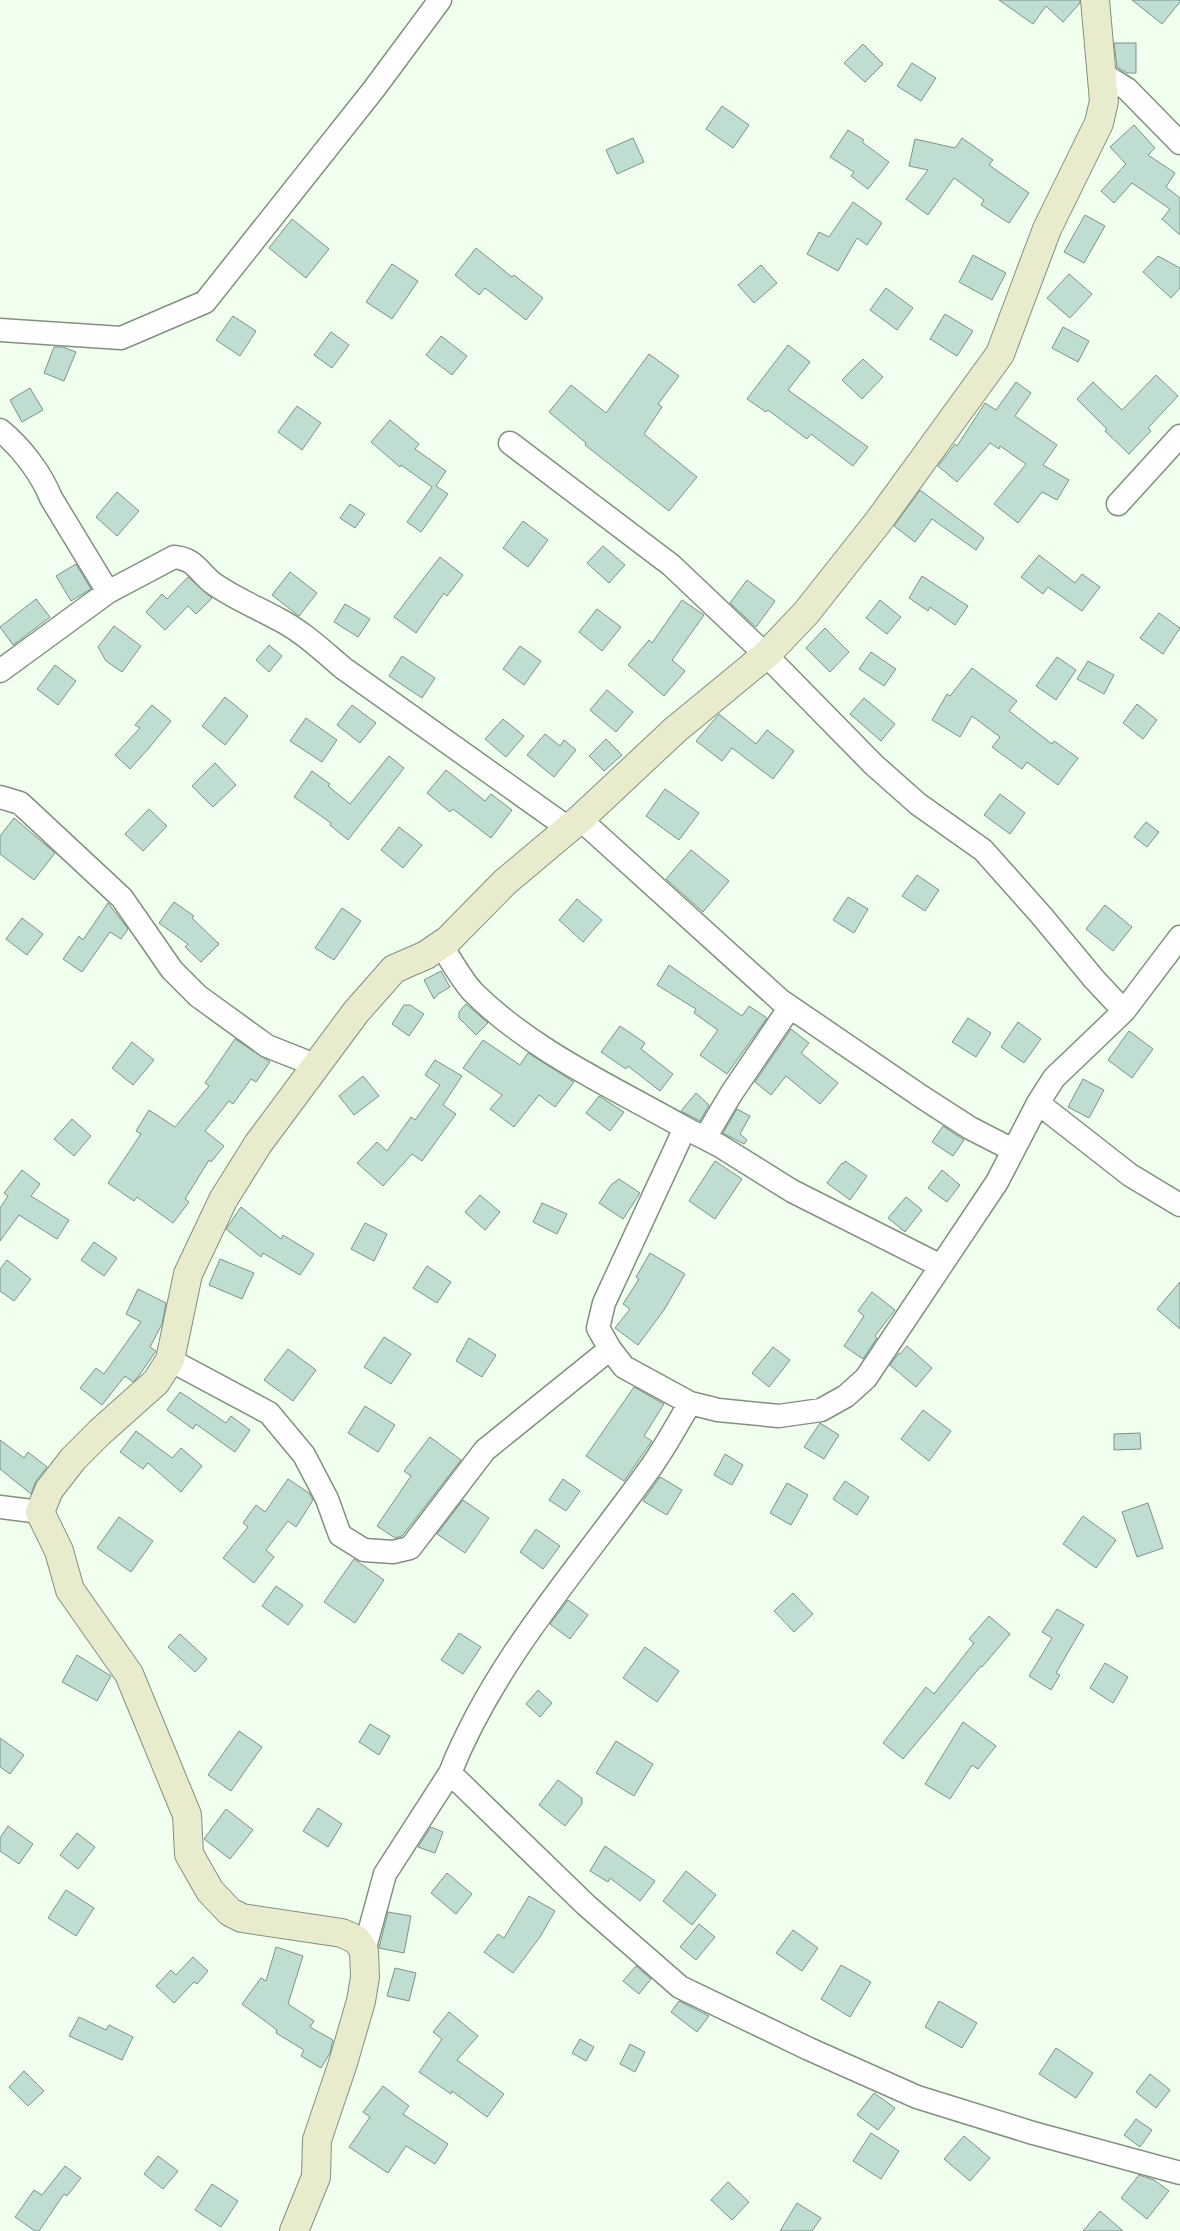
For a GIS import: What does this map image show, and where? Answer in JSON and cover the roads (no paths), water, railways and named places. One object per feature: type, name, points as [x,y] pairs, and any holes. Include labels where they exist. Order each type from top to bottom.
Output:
[{"type":"main road","points":[[294,2231],[316,2176],[317,2140],[343,2063],[361,2001],[365,1977],[364,1951],[357,1940],[342,1933],[242,1918],[230,1912],[210,1891],[189,1854],[187,1815],[130,1674],[70,1590],[59,1551],[40,1512],[49,1490],[73,1459],[156,1382],[170,1360],[188,1274],[223,1200],[258,1144],[356,1012],[394,969],[426,955],[441,945],[505,882],[574,824],[675,730],[766,655],[806,613],[878,522],[1000,354],[1047,229],[1099,123],[1104,101],[1095,0]]},
{"type":"street","points":[[0,330],[121,338],[205,302],[374,88],[440,0]]},
{"type":"street","points":[[1101,73],[1127,88],[1180,143]]},
{"type":"street","points":[[0,430],[10,438],[45,482],[51,498],[108,592]]},
{"type":"street","points":[[1118,504],[1180,436]]},
{"type":"street","points":[[510,443],[671,565],[766,655],[874,765],[918,804],[983,850],[1041,914],[1094,979],[1124,1010]]},
{"type":"street","points":[[0,671],[108,592],[174,556],[184,558],[192,562],[213,583],[291,628],[343,668],[574,824],[780,1000],[970,1128],[1013,1150]]},
{"type":"street","points":[[0,797],[20,803],[122,898],[172,970],[198,996],[267,1046],[315,1065]]},
{"type":"street","points":[[685,1128],[604,1303],[598,1328],[610,1349],[624,1367],[690,1402],[718,1410],[780,1416],[821,1410],[846,1396],[866,1378],[997,1182],[1038,1103],[1054,1078],[1124,1010],[1180,937]]},
{"type":"street","points":[[441,945],[472,991],[509,1024],[566,1061],[706,1138],[792,1191],[941,1266]]},
{"type":"street","points":[[706,1138],[731,1094],[790,1007]]},
{"type":"street","points":[[1038,1103],[1130,1175],[1180,1205]]},
{"type":"street","points":[[170,1360],[269,1413],[304,1454],[327,1499],[340,1535],[364,1550],[393,1552],[410,1548],[485,1450],[610,1349]]},
{"type":"street","points":[[364,1951],[385,1874],[450,1773],[464,1738],[486,1695],[520,1643],[654,1463],[690,1402]]},
{"type":"street","points":[[0,1507],[40,1512]]},
{"type":"street","points":[[450,1773],[586,1905],[680,1987],[809,2049],[917,2097],[1032,2133],[1180,2173]]}]
